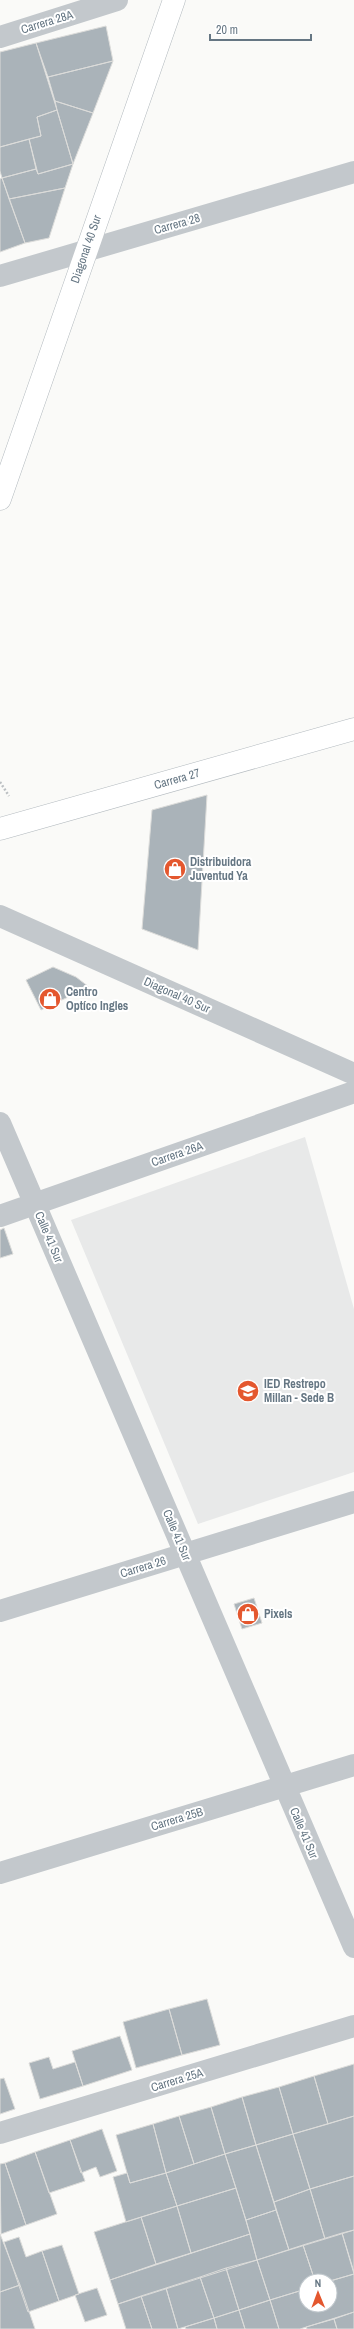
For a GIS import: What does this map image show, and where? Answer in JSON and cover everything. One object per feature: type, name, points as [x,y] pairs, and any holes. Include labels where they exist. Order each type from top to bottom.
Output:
[{"type":"street","name":"Carrera 28A","points":[[0,37],[117,0]]},
{"type":"street","name":"Diagonal 40 Sur","points":[[0,499],[85,251],[174,0]]},
{"type":"street","name":"Carrera 28","points":[[0,276],[354,172]]},
{"type":"street","name":"Carrera 27","points":[[0,829],[354,729]]},
{"type":"street","name":"Diagonal 40 Sur","points":[[0,916],[354,1074]]},
{"type":"street","name":"Carrera 26A","points":[[0,1216],[354,1092]]},
{"type":"street","name":"Calle 41 Sur","points":[[0,1122],[354,1947]]},
{"type":"street","name":"Carrera 26","points":[[0,1611],[354,1502]]},
{"type":"street","name":"Carrera 25B","points":[[0,1873],[354,1765]]},
{"type":"street","name":"Carrera 25A","points":[[0,2134],[354,2026]]},
{"type":"shaded area","name":"IED Restrepo Millan - Sede B","points":[[305,1137],[354,1309],[354,1472],[198,1524],[71,1220]]},
{"type":"building","points":[[106,26],[113,61],[48,77],[36,43]]},
{"type":"building","points":[[36,43],[57,110],[37,117],[41,136],[0,147],[0,52]]},
{"type":"building","points":[[113,61],[93,113],[55,101],[48,77]]},
{"type":"building","points":[[55,101],[93,113],[73,164],[57,110]]},
{"type":"building","points":[[57,110],[73,164],[38,174],[29,139],[41,136],[37,117]]},
{"type":"building","points":[[29,139],[36,169],[2,178],[0,171],[0,147]]},
{"type":"building","points":[[73,164],[65,188],[9,199],[2,178],[36,169],[38,174]]},
{"type":"building","points":[[2,178],[25,243],[0,252],[0,179]]},
{"type":"building","points":[[65,188],[49,238],[25,243],[9,199]]},
{"type":"building","name":"Distribuidora Juventud Ya","points":[[207,795],[198,950],[142,929],[152,810]]},
{"type":"building","name":"Centro Optíco Ingles","points":[[53,967],[76,977],[89,987],[41,1010],[26,980]]},
{"type":"building","points":[[4,1228],[13,1254],[0,1258],[0,1230]]},
{"type":"building","name":"Pixels","points":[[254,1598],[262,1623],[242,1629],[234,1604]]},
{"type":"building","points":[[207,1999],[220,2045],[182,2055],[169,2009]]},
{"type":"building","points":[[169,2009],[182,2055],[136,2068],[123,2022]]},
{"type":"building","points":[[120,2036],[132,2070],[83,2086],[72,2051]]},
{"type":"building","points":[[49,2057],[53,2069],[75,2062],[83,2086],[40,2099],[29,2063]]},
{"type":"building","points":[[354,2064],[354,2116],[328,2124],[314,2076]]},
{"type":"building","points":[[314,2076],[328,2124],[293,2134],[279,2087]]},
{"type":"building","points":[[4,2078],[15,2109],[0,2114],[0,2079]]},
{"type":"building","points":[[279,2087],[293,2134],[256,2145],[242,2097]]},
{"type":"building","points":[[242,2097],[256,2145],[225,2154],[211,2107]]},
{"type":"building","points":[[211,2107],[225,2154],[194,2164],[179,2116]]},
{"type":"building","points":[[179,2116],[194,2164],[166,2173],[153,2124]]},
{"type":"building","points":[[354,2116],[354,2176],[310,2189],[293,2134]]},
{"type":"building","points":[[153,2124],[166,2173],[130,2183],[116,2135]]},
{"type":"building","points":[[102,2129],[117,2171],[100,2177],[96,2167],[81,2173],[70,2140]]},
{"type":"building","points":[[293,2134],[310,2189],[274,2202],[256,2145]]},
{"type":"building","points":[[70,2140],[85,2181],[49,2193],[35,2152]]},
{"type":"building","points":[[256,2145],[276,2210],[246,2220],[225,2154]]},
{"type":"building","points":[[35,2152],[57,2214],[26,2225],[5,2163]]},
{"type":"building","points":[[225,2154],[236,2188],[177,2206],[166,2173]]},
{"type":"building","points":[[5,2163],[26,2225],[1,2234],[0,2164]]},
{"type":"building","points":[[127,2173],[130,2183],[166,2173],[177,2206],[126,2222],[113,2177]]},
{"type":"building","points":[[354,2176],[354,2230],[325,2239],[310,2189]]},
{"type":"building","points":[[236,2188],[250,2234],[191,2253],[177,2206]]},
{"type":"building","points":[[310,2189],[325,2239],[289,2250],[274,2202]]},
{"type":"building","points":[[177,2206],[191,2253],[156,2264],[141,2217]]},
{"type":"building","points":[[276,2210],[289,2250],[257,2260],[246,2220]]},
{"type":"building","points":[[141,2217],[156,2264],[110,2280],[94,2232]]},
{"type":"building","points":[[354,2230],[354,2272],[342,2233]]},
{"type":"building","points":[[342,2233],[354,2274],[338,2279],[338,2273],[312,2273],[303,2245]]},
{"type":"building","points":[[0,2234],[20,2285],[0,2292]]},
{"type":"building","points":[[250,2234],[257,2260],[118,2304],[110,2280]]},
{"type":"building","points":[[19,2237],[26,2257],[42,2251],[59,2301],[28,2312],[4,2242]]},
{"type":"building","points":[[62,2245],[79,2294],[59,2301],[42,2251]]},
{"type":"building","points":[[303,2245],[312,2273],[298,2273],[298,2291],[270,2300],[257,2260]]},
{"type":"building","points":[[257,2260],[270,2300],[239,2310],[226,2268]]},
{"type":"building","points":[[226,2268],[239,2310],[214,2318],[200,2277]]},
{"type":"building","points":[[354,2274],[354,2312],[300,2329],[279,2329],[270,2300],[298,2291],[298,2313],[338,2313],[338,2279]]},
{"type":"building","points":[[200,2277],[214,2318],[178,2329],[166,2288]]},
{"type":"building","points":[[20,2285],[35,2329],[0,2329],[0,2292]]},
{"type":"building","points":[[97,2288],[107,2315],[85,2322],[75,2295]]},
{"type":"building","points":[[166,2288],[178,2329],[152,2329],[141,2296]]},
{"type":"building","points":[[141,2296],[152,2329],[126,2329],[118,2304]]},
{"type":"building","points":[[270,2300],[279,2329],[245,2329],[239,2310]]},
{"type":"building","points":[[239,2310],[245,2329],[217,2329],[214,2318]]},
{"type":"building","points":[[354,2312],[354,2329],[337,2329],[334,2319]]},
{"type":"building","points":[[214,2318],[217,2329],[186,2329],[185,2327]]},
{"type":"building","points":[[334,2319],[337,2329],[307,2329],[306,2327]]},
{"type":"place","name":"Distribuidora Juventud Ya","points":[[175,869]]},
{"type":"place","name":"Centro Optíco Ingles","points":[[50,999]]},
{"type":"place","name":"IED Restrepo Millan - Sede B","points":[[248,1391]]},
{"type":"place","name":"Pixels","points":[[248,1614]]}]
